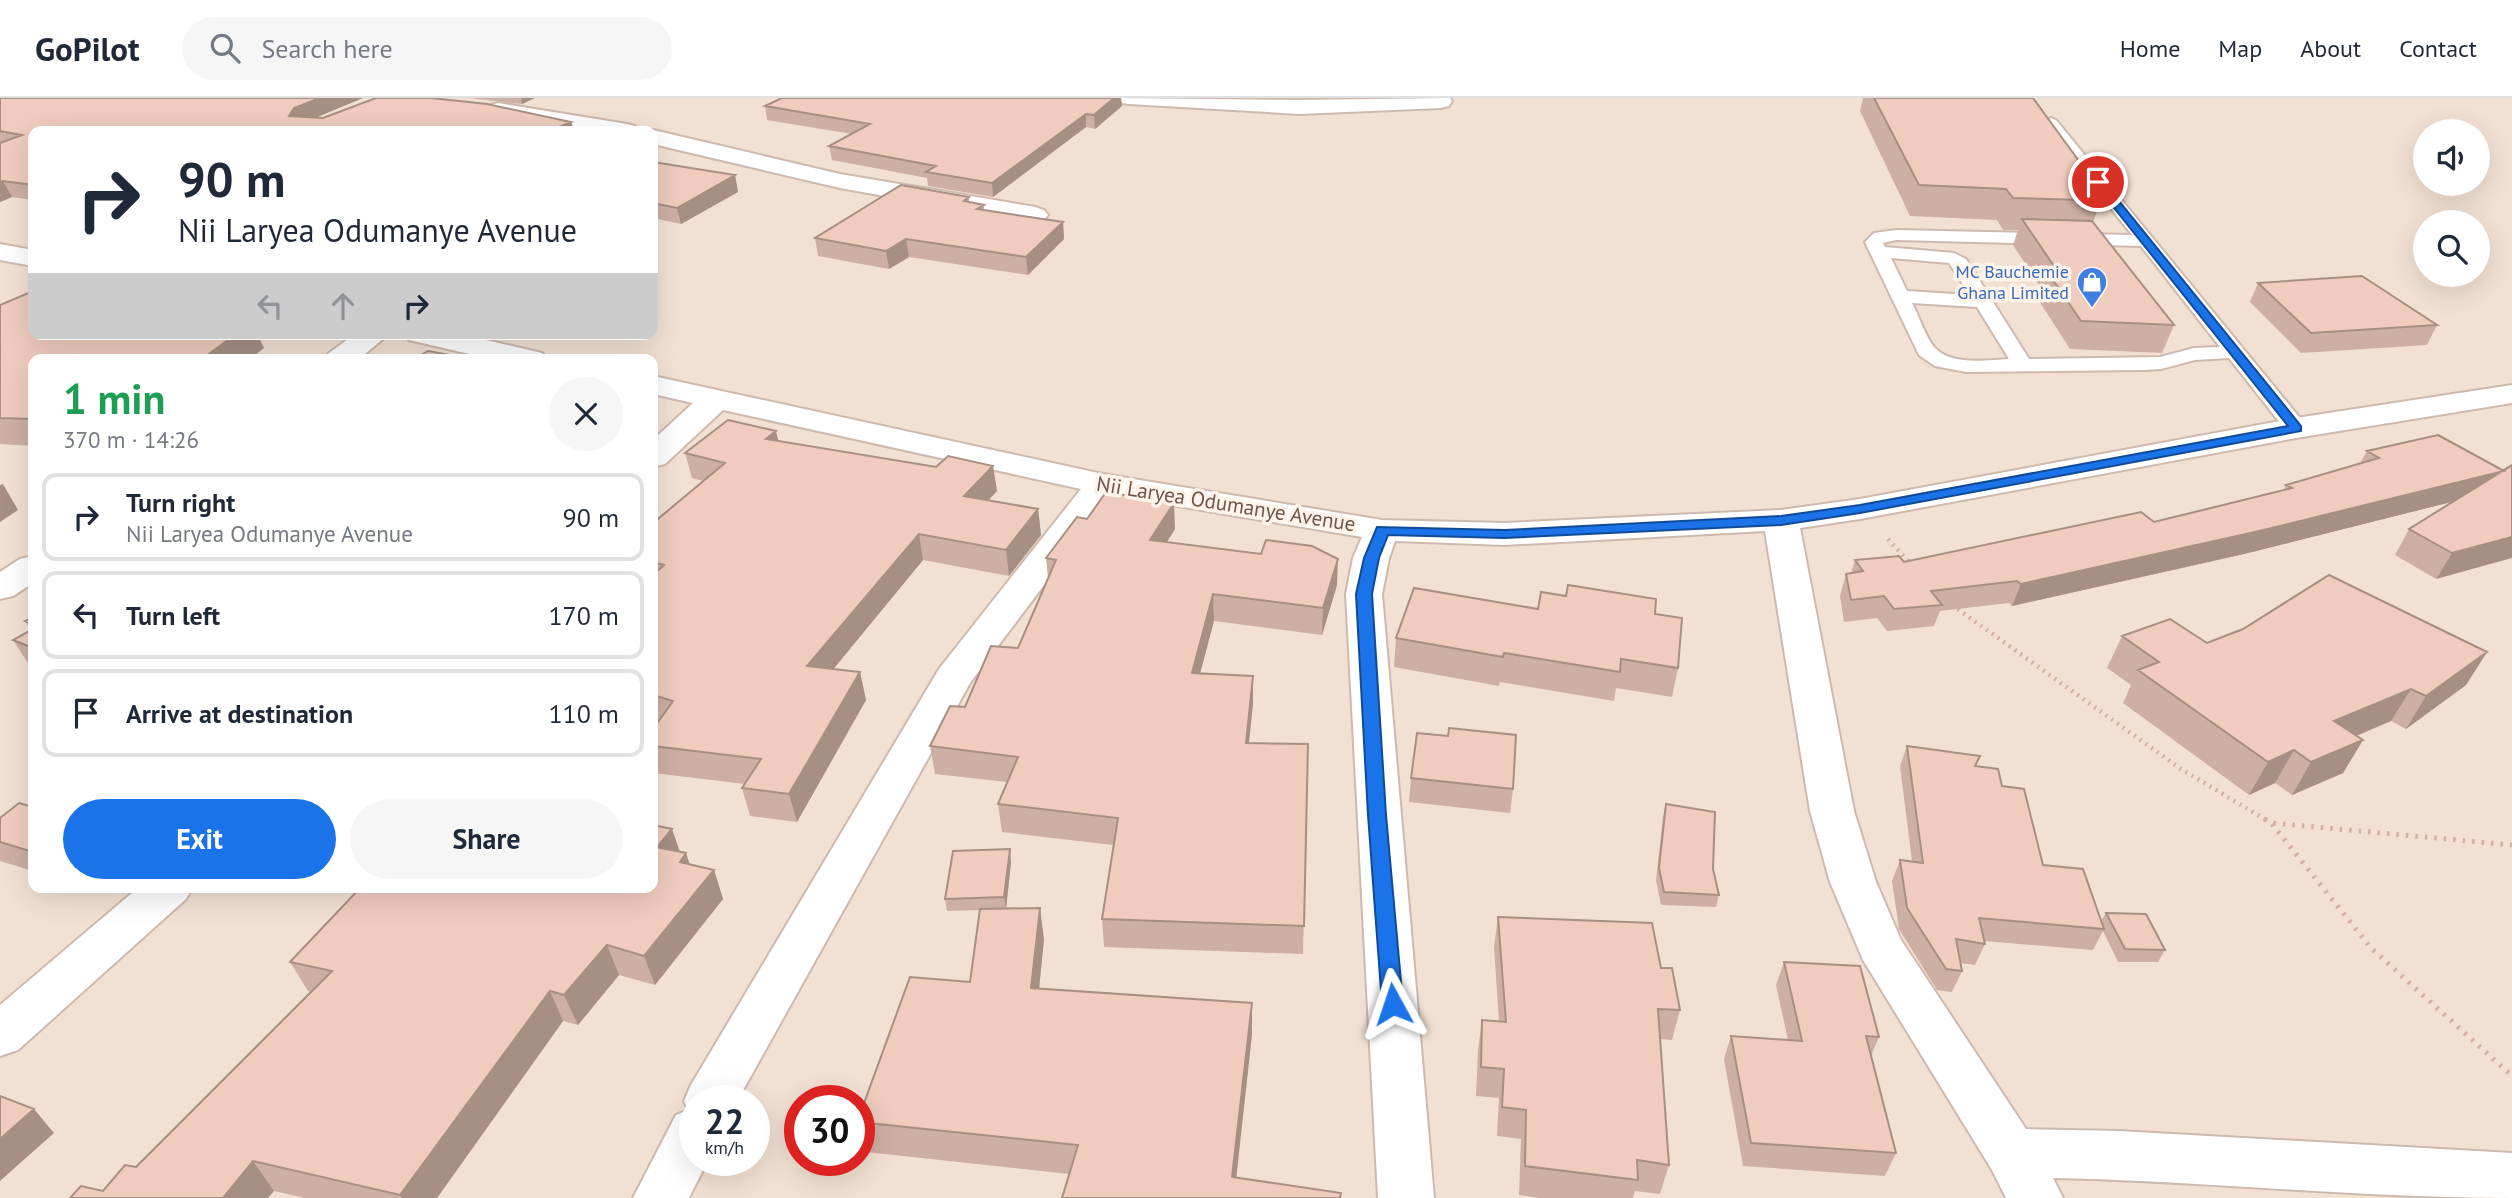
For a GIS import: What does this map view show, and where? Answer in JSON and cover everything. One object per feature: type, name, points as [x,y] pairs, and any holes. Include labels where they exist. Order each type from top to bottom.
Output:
[{"type":"street","points":[[531,115],[556,98]]},
{"type":"street","points":[[1129,98],[1300,107],[1441,101]]},
{"type":"street","points":[[477,108],[597,126]]},
{"type":"street","points":[[658,138],[841,181],[1035,215]]},
{"type":"street","points":[[2,252],[28,243]]},
{"type":"street","points":[[2,252],[28,257]]},
{"type":"street","points":[[346,354],[366,340]]},
{"type":"street","points":[[446,340],[509,354]]},
{"type":"street","name":"Nii Laryea Odumanye Avenue","points":[[658,386],[1103,484],[1382,530],[1505,534],[1781,520],[1860,509],[2296,428],[2512,394]]},
{"type":"street","points":[[658,452],[716,399]]},
{"type":"street","points":[[719,1085],[953,678],[1103,484]]},
{"type":"street","points":[[1781,520],[1832,811],[1853,883],[1880,947],[2023,1176],[2119,1155],[2512,1178]]},
{"type":"street","points":[[1382,530],[1371,558],[1364,594],[1406,1198]]},
{"type":"street","points":[[0,588],[28,570]]},
{"type":"street","points":[[0,1035],[163,893]]},
{"type":"street","points":[[660,1198],[679,1162]]},
{"type":"lane","points":[[2051,123],[2296,428]]},
{"type":"lane","points":[[2146,241],[1896,235],[1881,237],[1874,242],[1926,351],[1942,362],[1966,366],[2146,364],[2194,354],[2235,352]]},
{"type":"lane","points":[[1879,252],[1954,258],[2023,366]]},
{"type":"lane","points":[[1900,296],[1984,302]]},
{"type":"path","points":[[1860,509],[1913,566]]},
{"type":"path","points":[[1949,602],[1957,611],[2181,769],[2272,823],[2371,948],[2512,1076]]},
{"type":"path","points":[[2272,823],[2512,845]]},
{"type":"shaded area","points":[[0,98],[2512,98],[2512,1198],[0,1198]]},
{"type":"building","points":[[0,98],[320,98],[294,108],[289,116],[323,118],[376,98],[431,98],[487,104],[571,122],[562,126],[28,126],[28,184],[0,182],[0,143],[22,135],[0,131]]},
{"type":"building","points":[[782,98],[1114,98],[1094,115],[1086,114],[992,183],[926,172],[936,166],[829,146],[870,124],[765,106]]},
{"type":"building","points":[[1874,98],[2033,98],[2103,194],[2076,192],[2082,200],[2013,198],[2006,189],[1919,185]]},
{"type":"building","points":[[658,163],[735,175],[677,208],[658,204]]},
{"type":"building","points":[[901,185],[969,197],[964,201],[984,205],[977,209],[1063,222],[1026,257],[906,239],[886,251],[815,238]]},
{"type":"building","points":[[2022,219],[2092,221],[2174,325],[2081,321],[2049,274],[2060,275]]},
{"type":"building","points":[[2362,276],[2437,325],[2311,333],[2258,283]]},
{"type":"building","points":[[28,293],[28,340],[228,340],[209,354],[28,354],[28,419],[0,418],[0,305]]},
{"type":"building","points":[[428,351],[444,354],[423,354]]},
{"type":"building","points":[[728,420],[776,431],[766,439],[936,467],[948,456],[993,466],[964,496],[1038,509],[1006,550],[919,534],[807,666],[860,672],[789,794],[742,788],[761,759],[658,747],[658,722],[673,701],[658,696],[658,570],[664,565],[658,563],[658,519],[725,463],[685,453]]},
{"type":"building","points":[[2438,435],[2504,471],[2255,532],[2021,584],[2017,581],[1931,591],[1942,605],[1894,609],[1884,596],[1851,600],[1846,574],[1863,571],[1855,560],[1899,556],[1904,562],[2141,512],[2154,522],[2292,488],[2286,485],[2379,458],[2367,451]]},
{"type":"building","points":[[2512,465],[2512,537],[2452,553],[2409,529]]},
{"type":"building","points":[[1106,492],[1174,503],[1150,540],[1261,554],[1266,540],[1312,546],[1338,559],[1323,608],[1213,594],[1192,673],[1253,676],[1246,743],[1308,744],[1304,926],[1102,919],[1118,818],[998,804],[1018,757],[930,746],[950,706],[965,707],[991,646],[1018,648],[1056,560],[1046,558],[1077,517],[1087,519]]},
{"type":"building","points":[[2329,575],[2487,652],[2426,696],[2411,689],[2334,721],[2363,740],[2311,762],[2294,750],[2268,762],[2138,670],[2159,662],[2122,636],[2170,619],[2207,643],[2243,629]]},
{"type":"building","points":[[1568,585],[1656,599],[1655,614],[1682,618],[1678,668],[1621,659],[1620,672],[1504,653],[1503,657],[1396,638],[1414,588],[1538,609],[1541,592],[1566,596]]},
{"type":"building","points":[[28,632],[28,646],[13,640]]},
{"type":"building","points":[[1449,728],[1516,735],[1513,789],[1411,778],[1417,733],[1448,736]]},
{"type":"building","points":[[1907,746],[1980,756],[1975,766],[1998,769],[2002,786],[2024,789],[2043,865],[2083,869],[2104,929],[1979,918],[1985,944],[1956,939],[1962,971],[1946,969],[1907,908],[1900,860],[1923,863]]},
{"type":"building","points":[[19,803],[28,806],[28,850],[0,842],[0,818]]},
{"type":"building","points":[[1666,804],[1715,812],[1713,869],[1719,895],[1664,892],[1659,868]]},
{"type":"building","points":[[658,826],[672,829],[658,846]]},
{"type":"building","points":[[658,847],[686,853],[680,862],[714,870],[644,956],[607,945],[564,995],[550,991],[400,1195],[253,1161],[223,1198],[70,1198],[81,1186],[103,1191],[125,1165],[136,1167],[332,971],[290,962],[355,893],[658,893]]},
{"type":"building","points":[[1010,849],[1004,897],[945,899],[953,851]]},
{"type":"building","points":[[1040,908],[1031,988],[1252,1003],[1232,1177],[1341,1193],[1340,1198],[1062,1198],[1078,1145],[875,1124],[875,1085],[871,1085],[910,977],[970,982],[980,909]]},
{"type":"building","points":[[2106,913],[2146,914],[2165,950],[2125,949]]},
{"type":"building","points":[[1498,917],[1652,923],[1661,968],[1672,968],[1680,1010],[1658,1009],[1669,1165],[1637,1160],[1638,1180],[1525,1166],[1526,1110],[1502,1107],[1504,1069],[1481,1067],[1482,1020],[1506,1022]]},
{"type":"building","points":[[1784,962],[1860,966],[1879,1037],[1866,1036],[1896,1153],[1751,1143],[1731,1036],[1802,1041]]},
{"type":"building","points":[[0,1096],[34,1109],[0,1139]]},
{"type":"place","name":"MC Bauchemie Ghana Limited","points":[[2092,309]]},
{"type":"route","points":[[1393,1004],[1377,815],[1364,594],[1371,558],[1382,530],[1505,534],[1781,520],[1860,509],[2296,428],[2098,182]]}]
